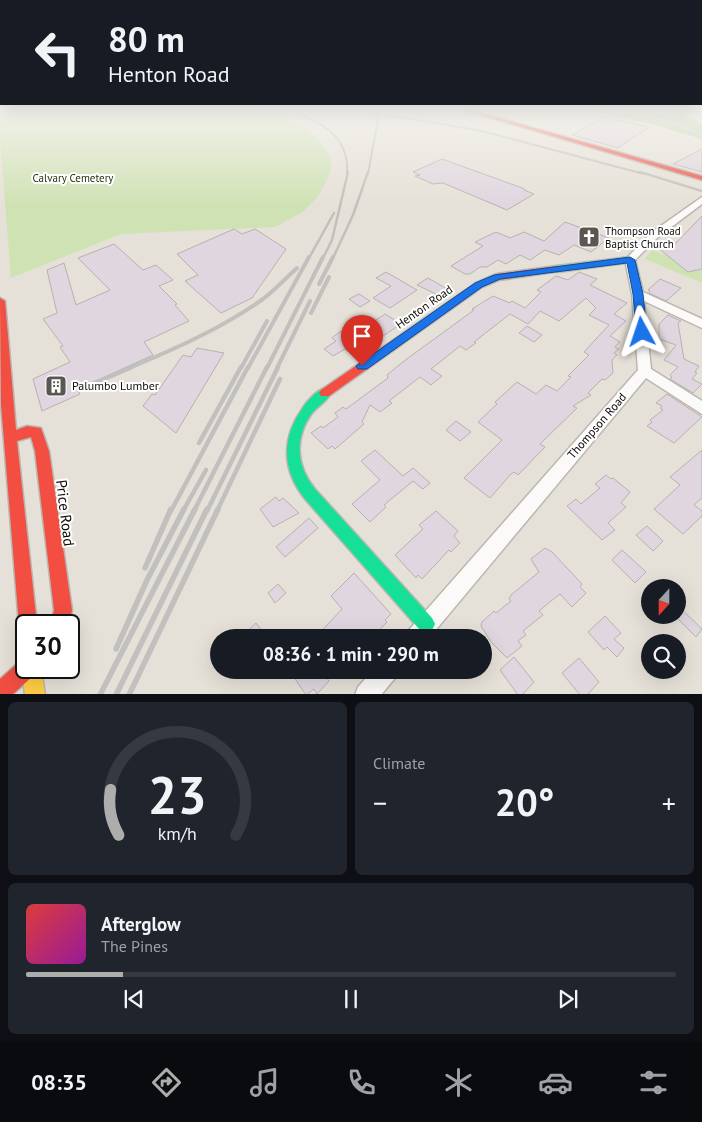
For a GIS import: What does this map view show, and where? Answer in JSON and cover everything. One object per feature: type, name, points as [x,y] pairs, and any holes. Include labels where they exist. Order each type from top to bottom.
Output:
[{"type":"street","points":[[571,140],[702,178]]},
{"type":"street","points":[[702,200],[656,233],[640,247],[630,260],[638,294],[645,371],[702,408]]},
{"type":"street","name":"Henton Road","points":[[426,624],[310,494],[296,475],[292,460],[293,442],[305,409],[479,285],[497,277],[514,274],[630,260]]},
{"type":"street","points":[[638,294],[702,324]]},
{"type":"street","points":[[0,301],[7,404],[5,437],[27,614]]},
{"type":"street","name":"Thompson Road","points":[[422,629],[645,371]]},
{"type":"street","name":"Price Road","points":[[5,437],[27,431],[36,432],[39,438],[62,614]]},
{"type":"street","points":[[0,692],[15,679]]},
{"type":"street","points":[[33,679],[35,694]]},
{"type":"street","points":[[366,694],[379,679]]},
{"type":"green space","name":"Calvary Cemetery","points":[[319,140],[326,149],[332,165],[327,180],[317,198],[301,213],[275,227],[121,234],[11,278],[0,141]]},
{"type":"green space","points":[[652,250],[702,270],[702,283],[645,259]]},
{"type":"building","points":[[591,140],[629,140],[618,148]]},
{"type":"building","points":[[702,149],[702,172],[673,164]]},
{"type":"building","points":[[442,159],[534,194],[507,210],[443,183],[433,184],[415,176],[420,175],[413,172]]},
{"type":"building","points":[[702,216],[702,269],[688,272],[653,244],[656,242],[671,248]]},
{"type":"building","points":[[565,222],[609,238],[591,252],[574,245],[559,255],[545,250],[530,260],[520,255],[506,264],[498,260],[487,267],[480,267],[470,274],[465,274],[451,266],[483,246],[475,242],[496,232],[510,238],[524,232],[544,241]]},
{"type":"building","points":[[234,229],[242,234],[255,229],[286,249],[252,298],[221,313],[185,281],[198,275],[177,254]]},
{"type":"building","points":[[114,244],[143,270],[156,265],[173,280],[159,286],[177,304],[175,305],[189,321],[144,342],[153,355],[78,389],[80,394],[42,411],[33,379],[70,362],[60,347],[63,346],[43,319],[57,313],[47,270],[64,263],[76,305],[110,290],[78,258]]},
{"type":"building","points":[[386,272],[417,290],[390,308],[373,298],[391,286],[376,278]]},
{"type":"building","points":[[579,272],[597,279],[590,285],[627,303],[614,314],[626,321],[610,336],[620,342],[615,347],[619,349],[614,353],[617,355],[612,360],[613,373],[605,380],[602,379],[588,393],[591,395],[573,406],[577,408],[540,444],[545,447],[518,475],[514,472],[511,474],[490,498],[464,478],[502,440],[478,422],[497,404],[495,402],[517,382],[536,394],[546,385],[557,391],[571,377],[568,376],[589,355],[584,352],[609,325],[589,315],[596,308],[586,298],[559,321],[540,311],[528,324],[510,314],[466,350],[460,346],[431,369],[442,376],[431,385],[420,377],[389,401],[392,403],[380,412],[370,405],[362,422],[364,424],[335,449],[332,446],[328,449],[311,433],[321,426],[323,428],[338,417],[335,413],[343,407],[346,409],[388,378],[387,375],[404,361],[474,310],[472,309],[493,296],[510,303],[512,301],[525,308],[541,292],[537,290],[556,276],[568,280]]},
{"type":"building","points":[[428,278],[449,290],[440,296],[417,285]]},
{"type":"building","points":[[660,279],[681,288],[666,301],[649,293],[650,291],[648,290]]},
{"type":"building","points":[[359,294],[370,301],[360,307],[349,299]]},
{"type":"building","points":[[385,314],[398,322],[395,325],[398,326],[354,355],[345,349],[333,356],[324,349],[336,341],[332,338],[334,336],[361,319],[370,324]]},
{"type":"building","points":[[668,315],[681,321],[678,323],[684,359],[699,366],[695,372],[697,373],[692,379],[702,384],[693,393],[670,379],[672,377],[670,375],[678,367],[664,360],[676,345],[659,339],[659,324]]},
{"type":"building","points":[[527,326],[542,335],[534,342],[519,333]]},
{"type":"building","points":[[197,348],[224,353],[176,433],[143,406],[152,394],[155,395],[183,355],[191,357]]},
{"type":"building","points":[[667,394],[702,417],[674,443],[647,426],[652,422],[650,420],[663,410],[660,408],[662,406],[656,403]]},
{"type":"building","points":[[456,421],[471,432],[460,441],[446,430]]},
{"type":"building","points":[[375,450],[403,476],[413,468],[430,483],[423,489],[413,481],[384,505],[386,507],[370,522],[352,504],[380,480],[361,461]]},
{"type":"building","points":[[702,450],[702,498],[694,505],[702,511],[702,516],[683,534],[654,509],[680,485],[670,477]]},
{"type":"building","points":[[606,475],[611,479],[613,478],[630,492],[621,503],[626,507],[608,523],[615,530],[602,540],[567,506],[576,499],[581,504],[600,488],[595,484]]},
{"type":"building","points":[[276,497],[279,501],[283,498],[299,513],[273,527],[260,509]]},
{"type":"building","points":[[436,511],[458,531],[454,536],[460,543],[451,552],[449,550],[422,579],[418,575],[416,578],[395,555],[423,529],[419,525]]},
{"type":"building","points":[[309,518],[318,528],[285,557],[276,547]]},
{"type":"building","points":[[647,526],[663,541],[653,551],[636,535]]},
{"type":"building","points":[[545,548],[552,552],[582,584],[580,587],[586,593],[572,607],[560,594],[551,601],[539,611],[543,615],[523,631],[526,635],[518,641],[522,646],[507,658],[492,643],[492,629],[483,629],[481,626],[482,622],[494,611],[496,613],[511,601],[509,599],[511,595],[539,572],[531,559]]},
{"type":"building","points":[[622,550],[646,572],[635,583],[612,560]]},
{"type":"building","points":[[354,573],[391,614],[380,629],[323,629],[342,609],[331,596]]},
{"type":"building","points":[[278,584],[286,593],[275,603],[268,593]]},
{"type":"building","points":[[686,614],[702,629],[696,637],[683,624],[686,624]]},
{"type":"building","points":[[605,616],[621,633],[614,639],[624,648],[617,657],[607,647],[604,650],[588,632]]},
{"type":"building","points":[[256,623],[260,629],[250,629]]},
{"type":"building","points":[[514,657],[534,682],[523,694],[517,694],[500,670]]},
{"type":"building","points":[[579,658],[599,682],[588,694],[579,694],[562,673]]},
{"type":"building","points":[[295,679],[328,679],[329,681],[317,694],[314,689],[305,694]]},
{"type":"railway","points":[[338,140],[343,147],[347,174]]},
{"type":"railway","points":[[368,174],[374,140]]},
{"type":"railway","points":[[517,140],[644,174]]},
{"type":"railway","points":[[323,258],[332,240],[348,172]]},
{"type":"railway","points":[[333,258],[353,215],[368,172]]},
{"type":"railway","points":[[640,172],[702,191]]},
{"type":"railway","points":[[309,258],[334,213]]},
{"type":"railway","points":[[248,368],[309,257]]},
{"type":"railway","points":[[267,368],[323,257]]},
{"type":"railway","points":[[319,284],[333,257]]},
{"type":"railway","points":[[129,368],[215,329],[247,310],[263,299],[297,268]]},
{"type":"railway","points":[[311,313],[329,277]]},
{"type":"railway","points":[[277,368],[310,301]]},
{"type":"railway","points":[[241,368],[267,321]]},
{"type":"railway","points":[[88,386],[132,367]]},
{"type":"railway","points":[[199,443],[241,367]]},
{"type":"railway","points":[[171,511],[248,367]]},
{"type":"railway","points":[[194,511],[267,367]]},
{"type":"railway","points":[[207,511],[278,367]]},
{"type":"railway","points":[[217,511],[280,379]]},
{"type":"railway","points":[[183,511],[206,470]]},
{"type":"railway","points":[[145,568],[171,509]]},
{"type":"railway","points":[[116,649],[147,580],[184,509]]},
{"type":"railway","points":[[101,694],[195,509]]},
{"type":"railway","points":[[116,694],[207,509]]},
{"type":"railway","points":[[129,694],[218,509]]},
{"type":"traffic: fast","points":[[557,269],[630,260]]},
{"type":"traffic: fast","points":[[325,393],[308,409],[297,429],[292,452],[297,475],[310,494],[426,624]]},
{"type":"traffic: slow","points":[[33,679],[35,694]]},
{"type":"traffic: jam","points":[[571,140],[702,178]]},
{"type":"traffic: jam","points":[[325,393],[479,285],[497,277],[557,269]]},
{"type":"traffic: jam","points":[[0,301],[7,404],[27,614]]},
{"type":"traffic: jam","points":[[10,438],[27,431],[36,432],[42,451],[62,614]]},
{"type":"traffic: jam","points":[[0,692],[15,679]]},
{"type":"place","name":"Thompson Road Baptist Church","points":[[589,237]]},
{"type":"place","name":"Palumbo Lumber","points":[[56,386]]},
{"type":"route","points":[[362,366],[479,285],[497,277],[514,274],[630,260],[638,294],[642,332]]}]
